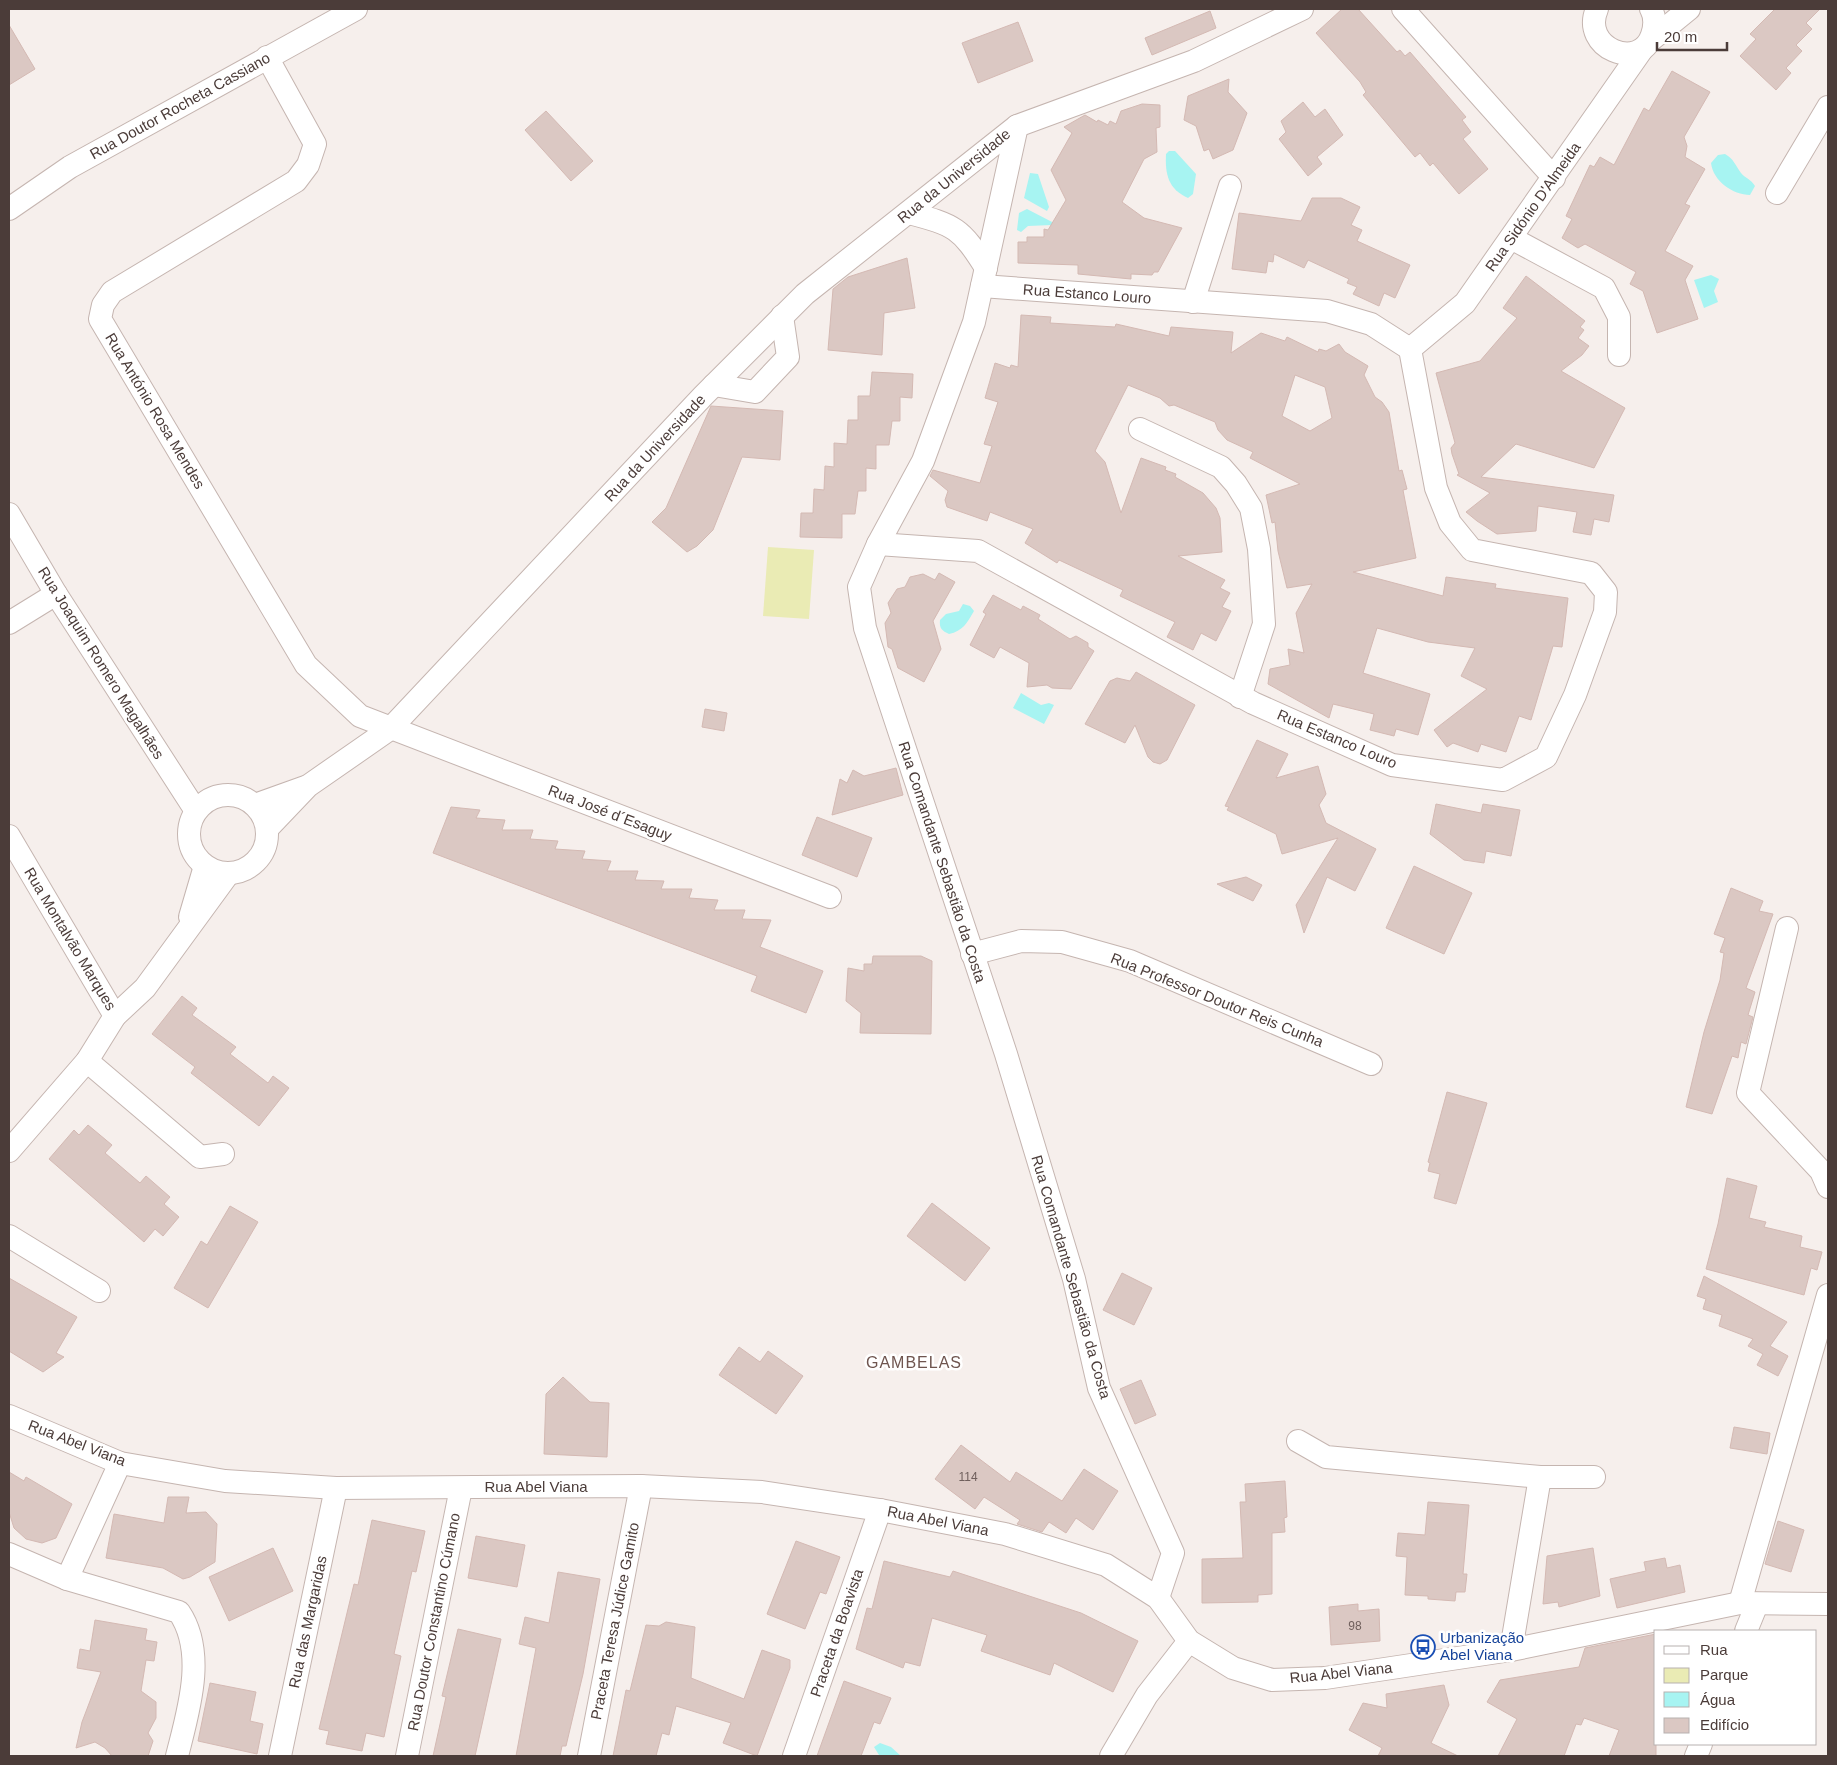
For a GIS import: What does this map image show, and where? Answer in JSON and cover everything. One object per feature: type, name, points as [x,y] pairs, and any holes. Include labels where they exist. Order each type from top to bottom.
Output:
[{"type":"street","name":"Rua Doutor Rocheta Cassiano","points":[[9,209],[70,167],[356,9]]},
{"type":"street","name":"Rua da Universidade","points":[[267,829],[308,786],[390,729],[714,385],[804,294],[1017,126],[1194,61],[1302,9]]},
{"type":"street","points":[[1403,9],[1554,178]]},
{"type":"street","points":[[1598,9],[1594,20],[1595,30],[1605,46],[1623,53],[1646,46]]},
{"type":"street","name":"Rua Sidónio D'Almeida","points":[[1646,46],[1655,21],[1651,9]]},
{"type":"street","name":"Rua Sidónio D'Almeida","points":[[1410,349],[1464,303],[1646,46],[1689,9]]},
{"type":"street","name":"Rua António Rosa Mendes","points":[[267,57],[315,144],[308,165],[296,180],[112,292],[103,305],[100,319],[306,665],[360,716],[390,729]]},
{"type":"street","points":[[1778,193],[1828,107]]},
{"type":"street","name":"Rua Comandante Sebastião da Costa","points":[[1017,126],[974,322],[923,461],[878,544],[859,587],[865,628],[1006,1054],[1074,1279],[1099,1388],[1173,1553],[1158,1598]]},
{"type":"street","points":[[1193,302],[1230,186]]},
{"type":"street","points":[[909,213],[945,222],[968,239],[984,277]]},
{"type":"street","points":[[1511,238],[1604,288],[1619,317],[1619,355]]},
{"type":"street","name":"Rua Estanco Louro","points":[[878,544],[978,551],[1240,697],[1392,765],[1503,780],[1546,757],[1576,695],[1605,612],[1606,592],[1592,573],[1472,550],[1466,544],[1450,523],[1436,488],[1410,349],[1371,324],[1327,310],[1193,302],[984,277]]},
{"type":"street","points":[[714,385],[755,392],[788,357],[782,316]]},
{"type":"street","points":[[1140,429],[1221,467],[1236,484],[1251,508],[1259,549],[1264,624],[1240,697]]},
{"type":"street","name":"Rua Joaquim Romero Magalhães","points":[[9,514],[56,594],[196,811]]},
{"type":"street","points":[[9,622],[56,594]]},
{"type":"street","name":"Rua José d´Esaguy","points":[[390,729],[830,897]]},
{"type":"street","name":"Rua da Universidade","points":[[255,805],[308,786]]},
{"type":"street","points":[[224,795],[235,796],[255,805],[267,829],[266,842],[261,854],[253,864],[242,870],[229,873],[205,866],[191,846],[189,834],[196,811],[204,803],[224,795]]},
{"type":"street","name":"Rua Montalvão Marques","points":[[9,836],[115,1016]]},
{"type":"street","points":[[184,935],[205,866]]},
{"type":"street","points":[[9,1151],[86,1060],[115,1016],[145,988],[229,873]]},
{"type":"street","points":[[1787,928],[1748,1093],[1820,1172],[1828,1187]]},
{"type":"street","name":"Rua Professor Doutor Reis Cunha","points":[[972,954],[1022,941],[1062,942],[1121,958],[1371,1064]]},
{"type":"street","points":[[86,1060],[200,1157],[223,1154]]},
{"type":"street","points":[[9,1236],[99,1291]]},
{"type":"street","points":[[1746,1630],[1749,1604],[1828,1295]]},
{"type":"street","name":"Rua Abel Viana","points":[[9,1416],[120,1463],[225,1482],[336,1488],[641,1486],[762,1492],[880,1510],[1005,1534],[1106,1565],[1158,1598],[1189,1641],[1233,1668],[1272,1680],[1325,1678],[1511,1650],[1749,1604],[1828,1604]]},
{"type":"street","points":[[1298,1441],[1326,1457],[1540,1476],[1594,1477]]},
{"type":"street","points":[[67,1580],[120,1463]]},
{"type":"street","points":[[1511,1650],[1540,1476]]},
{"type":"street","name":"Praceta Teresa Júdice Gamito","points":[[589,1756],[641,1486]]},
{"type":"street","name":"Rua das Margaridas","points":[[280,1756],[336,1488]]},
{"type":"street","name":"Rua Doutor Constantino Cúmano","points":[[407,1756],[461,1488]]},
{"type":"street","name":"Praceta da Boavista","points":[[794,1756],[880,1510]]},
{"type":"street","points":[[9,1554],[67,1580],[179,1612],[188,1626],[194,1661],[190,1706],[177,1756]]},
{"type":"street","points":[[1111,1756],[1147,1695],[1189,1641]]},
{"type":"green space","points":[[768,547],[814,550],[809,619],[763,616]]},
{"type":"water","points":[[1169,151],[1175,151],[1196,174],[1193,194],[1188,198],[1176,190],[1169,180],[1166,154]]},
{"type":"water","points":[[1725,154],[1755,186],[1750,195],[1731,190],[1716,176],[1711,163],[1718,155]]},
{"type":"water","points":[[1030,173],[1038,174],[1049,207],[1047,211],[1024,198]]},
{"type":"water","points":[[1027,209],[1054,223],[1052,225],[1028,226],[1021,232],[1017,230],[1019,213]]},
{"type":"water","points":[[1711,275],[1719,279],[1714,291],[1718,302],[1704,308],[1694,280]]},
{"type":"water","points":[[963,604],[970,606],[974,611],[969,619],[958,631],[949,634],[945,632],[941,627],[940,620],[946,614],[959,611]]},
{"type":"water","points":[[1021,693],[1041,705],[1049,703],[1054,705],[1044,724],[1013,708]]},
{"type":"water","points":[[880,1743],[891,1747],[901,1756],[879,1755],[874,1747]]},
{"type":"building","points":[[1342,9],[1358,9],[1397,52],[1400,50],[1405,56],[1410,52],[1466,117],[1462,120],[1471,132],[1463,139],[1488,169],[1459,194],[1433,163],[1430,166],[1420,153],[1415,157],[1363,95],[1366,92],[1360,82],[1316,33]]},
{"type":"building","points":[[1775,9],[1820,9],[1806,23],[1812,29],[1796,45],[1802,51],[1786,68],[1791,73],[1776,90],[1740,56],[1756,39],[1750,34]]},
{"type":"building","points":[[1210,11],[1216,28],[1152,55],[1145,38]]},
{"type":"building","points":[[1018,22],[1033,61],[978,83],[962,43]]},
{"type":"building","points":[[9,25],[35,69],[9,85]]},
{"type":"building","points":[[1672,71],[1710,92],[1684,137],[1687,146],[1685,157],[1705,169],[1685,204],[1690,206],[1665,251],[1693,266],[1685,280],[1698,319],[1657,333],[1643,291],[1630,284],[1636,272],[1585,244],[1578,248],[1562,238],[1572,219],[1566,216],[1590,165],[1594,167],[1600,157],[1614,165],[1644,108],[1649,111]]},
{"type":"building","points":[[1229,79],[1228,92],[1247,113],[1233,150],[1213,159],[1209,149],[1204,151],[1196,126],[1184,120],[1188,96]]},
{"type":"building","points":[[1303,102],[1315,117],[1325,109],[1343,135],[1317,157],[1322,164],[1308,176],[1279,139],[1286,132],[1281,121]]},
{"type":"building","points":[[1142,104],[1160,105],[1160,127],[1156,128],[1157,152],[1144,159],[1122,202],[1144,218],[1182,228],[1158,272],[1154,272],[1152,275],[1131,274],[1131,279],[1078,274],[1078,265],[1018,263],[1018,242],[1027,242],[1027,237],[1044,237],[1044,229],[1048,230],[1066,200],[1051,170],[1072,133],[1064,127],[1085,115],[1097,122],[1098,120],[1108,125],[1110,121],[1116,124],[1121,111]]},
{"type":"building","points":[[546,111],[593,161],[571,181],[525,130]]},
{"type":"building","points":[[1312,198],[1341,198],[1360,207],[1351,225],[1362,230],[1357,241],[1410,265],[1395,298],[1384,293],[1379,306],[1353,294],[1357,287],[1347,283],[1349,279],[1308,260],[1304,268],[1274,254],[1273,262],[1268,261],[1266,273],[1232,269],[1239,213],[1301,221]]},
{"type":"building","points":[[907,258],[915,308],[884,313],[882,355],[828,350],[833,289],[848,277]]},
{"type":"building","points":[[1526,276],[1585,321],[1580,327],[1584,330],[1578,338],[1589,346],[1582,355],[1561,371],[1625,408],[1594,468],[1516,444],[1481,477],[1614,495],[1609,522],[1594,519],[1591,535],[1573,532],[1577,512],[1538,506],[1536,531],[1497,534],[1466,512],[1490,493],[1457,475],[1459,474],[1451,448],[1455,443],[1436,373],[1480,361],[1517,318],[1503,308]]},
{"type":"building","points":[[1021,315],[1051,317],[1050,323],[1115,327],[1116,324],[1169,336],[1171,327],[1233,332],[1231,353],[1261,333],[1285,341],[1287,337],[1318,352],[1319,349],[1326,351],[1339,344],[1345,352],[1368,366],[1364,375],[1375,397],[1382,402],[1389,412],[1399,471],[1402,470],[1407,489],[1403,490],[1416,558],[1353,572],[1443,596],[1446,577],[1496,584],[1495,588],[1568,598],[1562,647],[1553,646],[1531,720],[1519,716],[1506,752],[1481,744],[1478,752],[1453,743],[1447,747],[1434,730],[1487,689],[1461,676],[1475,648],[1428,642],[1377,628],[1363,673],[1430,694],[1418,735],[1396,729],[1394,736],[1370,730],[1374,714],[1333,704],[1329,718],[1268,684],[1270,669],[1290,665],[1288,649],[1304,653],[1296,613],[1312,584],[1287,588],[1278,551],[1275,522],[1272,523],[1266,495],[1300,484],[1250,458],[1253,452],[1227,440],[1218,430],[1215,422],[1174,405],[1169,406],[1160,398],[1128,385],[1095,451],[1105,462],[1121,513],[1141,458],[1166,467],[1165,470],[1176,474],[1175,477],[1203,493],[1216,508],[1220,518],[1222,552],[1178,556],[1225,580],[1220,588],[1230,593],[1222,607],[1231,611],[1216,641],[1201,633],[1193,650],[1167,637],[1175,622],[1120,596],[1123,590],[1059,560],[1057,563],[1025,543],[1033,529],[990,512],[987,521],[947,507],[945,500],[948,491],[930,476],[933,470],[980,483],[992,446],[984,444],[998,402],[985,398],[995,363],[1010,368],[1011,365],[1018,367]],"holes":[[[1295,375],[1325,387],[1332,418],[1310,431],[1282,416]]]},
{"type":"building","points":[[872,372],[913,374],[912,398],[900,397],[900,421],[892,421],[889,445],[876,445],[876,469],[866,468],[866,491],[858,491],[855,514],[842,514],[842,538],[800,537],[801,513],[813,513],[814,489],[824,490],[825,466],[834,467],[834,443],[847,444],[848,420],[858,420],[858,396],[870,396]]},
{"type":"building","points":[[711,406],[783,411],[780,460],[742,457],[713,530],[697,546],[687,552],[652,522],[666,508]]},
{"type":"building","points":[[939,573],[955,582],[933,621],[941,649],[924,682],[898,668],[892,649],[888,647],[885,623],[891,613],[888,603],[897,589],[905,587],[910,577],[923,574],[935,580]]},
{"type":"building","points":[[993,595],[1021,610],[1023,606],[1040,615],[1038,619],[1070,639],[1076,636],[1088,643],[1088,647],[1094,651],[1071,689],[1052,688],[1047,685],[1027,687],[1029,663],[1000,647],[994,658],[970,645],[986,614],[983,612]]},
{"type":"building","points":[[1136,672],[1195,705],[1167,760],[1160,764],[1153,762],[1148,757],[1135,725],[1125,743],[1085,724],[1110,681],[1117,678],[1130,681]]},
{"type":"building","points":[[705,709],[727,713],[724,731],[702,727]]},
{"type":"building","points":[[1257,740],[1288,754],[1276,778],[1318,766],[1326,794],[1319,805],[1326,823],[1376,849],[1355,891],[1327,877],[1304,933],[1296,905],[1338,838],[1282,854],[1276,834],[1227,810],[1229,807],[1225,806]]},
{"type":"building","points":[[896,768],[903,795],[832,815],[840,779],[847,783],[853,770],[864,776]]},
{"type":"building","points":[[1436,804],[1481,813],[1483,804],[1520,810],[1511,856],[1486,851],[1484,863],[1464,860],[1430,834]]},
{"type":"building","points":[[451,807],[480,810],[476,818],[505,820],[502,830],[533,830],[530,839],[558,841],[555,849],[585,851],[582,859],[611,861],[607,871],[638,871],[635,880],[664,881],[661,889],[692,889],[689,898],[718,900],[714,910],[745,910],[742,919],[771,920],[760,947],[823,971],[806,1013],[751,991],[757,976],[433,853]]},
{"type":"building","points":[[817,817],[872,838],[857,877],[802,855]]},
{"type":"building","points":[[1414,866],[1472,893],[1444,954],[1386,928]]},
{"type":"building","points":[[1246,877],[1262,885],[1253,901],[1217,884]]},
{"type":"building","points":[[1731,888],[1763,901],[1759,911],[1773,914],[1746,988],[1755,992],[1748,1015],[1753,1017],[1746,1044],[1741,1042],[1738,1058],[1732,1056],[1712,1114],[1686,1107],[1704,1032],[1720,980],[1724,953],[1720,952],[1725,938],[1714,934]]},
{"type":"building","points":[[873,956],[921,956],[932,961],[931,1034],[860,1033],[861,1013],[846,1001],[848,968],[864,971],[864,964],[872,964]]},
{"type":"building","points":[[182,996],[197,1008],[192,1015],[236,1047],[230,1054],[268,1083],[273,1076],[289,1088],[259,1126],[191,1073],[195,1067],[152,1034]]},
{"type":"building","points":[[1447,1092],[1487,1103],[1456,1204],[1434,1198],[1440,1174],[1428,1171],[1430,1163],[1428,1162]]},
{"type":"building","points":[[88,1125],[112,1145],[105,1153],[140,1183],[146,1176],[170,1197],[164,1204],[179,1217],[163,1236],[155,1229],[144,1242],[49,1159],[74,1130],[79,1135]]},
{"type":"building","points":[[1727,1178],[1757,1186],[1749,1218],[1766,1222],[1764,1227],[1802,1236],[1800,1247],[1822,1252],[1817,1270],[1811,1268],[1804,1295],[1706,1269],[1718,1224]]},
{"type":"building","points":[[932,1203],[990,1248],[965,1281],[907,1236]]},
{"type":"building","points":[[230,1206],[258,1222],[208,1308],[174,1288],[201,1241],[207,1245]]},
{"type":"building","points":[[1122,1273],[1152,1288],[1134,1325],[1103,1310]]},
{"type":"building","points":[[1704,1276],[1787,1322],[1770,1346],[1788,1356],[1778,1376],[1757,1365],[1763,1354],[1748,1346],[1753,1339],[1719,1326],[1722,1315],[1703,1309],[1706,1299],[1697,1296]]},
{"type":"building","points":[[9,1278],[77,1317],[56,1353],[64,1357],[43,1372],[9,1351]]},
{"type":"building","points":[[739,1347],[760,1362],[768,1351],[803,1376],[776,1414],[719,1375]]},
{"type":"building","points":[[563,1377],[590,1402],[609,1403],[607,1457],[544,1454],[546,1394]]},
{"type":"building","points":[[1141,1380],[1156,1415],[1135,1424],[1120,1389]]},
{"type":"building","points":[[1734,1427],[1770,1433],[1767,1454],[1730,1448]]},
{"type":"building","points":[[961,1445],[1010,1482],[1016,1472],[1062,1501],[1084,1469],[1118,1491],[1093,1530],[1076,1518],[1066,1533],[1049,1522],[1042,1532],[1017,1524],[1020,1520],[984,1497],[975,1509],[935,1479]]},
{"type":"building","points":[[9,1472],[24,1481],[26,1477],[72,1504],[56,1538],[42,1543],[26,1539],[14,1528],[9,1512]]},
{"type":"building","points":[[1285,1481],[1287,1517],[1284,1518],[1285,1532],[1272,1533],[1272,1594],[1258,1595],[1258,1602],[1202,1603],[1202,1559],[1243,1558],[1240,1502],[1246,1502],[1245,1484]]},
{"type":"building","points":[[168,1497],[189,1497],[186,1513],[206,1512],[217,1524],[215,1562],[190,1577],[183,1579],[163,1568],[106,1558],[114,1514],[164,1523]]},
{"type":"building","points":[[1428,1502],[1469,1505],[1463,1574],[1467,1574],[1465,1592],[1456,1592],[1455,1601],[1428,1599],[1428,1596],[1405,1595],[1407,1557],[1396,1556],[1398,1533],[1425,1535]]},
{"type":"building","points":[[372,1520],[425,1531],[416,1572],[412,1571],[394,1654],[401,1656],[384,1737],[366,1733],[362,1751],[326,1744],[329,1731],[319,1729],[354,1584],[358,1585]]},
{"type":"building","points":[[1778,1521],[1804,1530],[1791,1572],[1765,1564]]},
{"type":"building","points":[[476,1536],[525,1545],[517,1587],[468,1578]]},
{"type":"building","points":[[796,1541],[840,1557],[826,1594],[820,1592],[805,1629],[767,1614]]},
{"type":"building","points":[[273,1548],[293,1591],[229,1621],[209,1577]]},
{"type":"building","points":[[1593,1548],[1600,1596],[1559,1607],[1558,1602],[1543,1604],[1547,1556]]},
{"type":"building","points":[[1665,1558],[1667,1568],[1680,1565],[1685,1592],[1617,1608],[1610,1579],[1646,1571],[1644,1562]]},
{"type":"building","points":[[884,1561],[950,1577],[953,1571],[1081,1613],[1138,1641],[1113,1692],[1054,1663],[1050,1675],[981,1651],[987,1635],[932,1618],[920,1666],[905,1662],[903,1668],[856,1649],[867,1608],[872,1609]]},
{"type":"building","points":[[558,1572],[600,1579],[583,1674],[566,1746],[562,1746],[560,1756],[516,1756],[536,1648],[519,1644],[525,1617],[549,1623]]},
{"type":"building","points":[[1358,1604],[1358,1611],[1379,1609],[1380,1641],[1331,1645],[1329,1607]]},
{"type":"building","points":[[95,1620],[147,1629],[145,1640],[157,1642],[154,1661],[146,1660],[141,1691],[156,1702],[156,1718],[148,1733],[153,1741],[148,1756],[112,1756],[105,1748],[95,1742],[76,1748],[82,1722],[101,1672],[77,1668],[80,1649],[90,1651]]},
{"type":"building","points":[[666,1622],[695,1627],[691,1678],[744,1699],[762,1650],[790,1660],[790,1668],[757,1756],[723,1743],[731,1723],[676,1706],[669,1735],[662,1733],[656,1756],[613,1756],[626,1690],[630,1691],[646,1625],[659,1626]]},
{"type":"building","points":[[458,1629],[501,1639],[475,1756],[433,1756],[446,1697],[442,1696]]},
{"type":"building","points":[[1654,1634],[1654,1745],[1656,1745],[1656,1756],[1609,1756],[1619,1730],[1584,1718],[1581,1725],[1576,1724],[1564,1756],[1498,1756],[1517,1719],[1487,1702],[1500,1680],[1579,1667],[1585,1648]]},
{"type":"building","points":[[844,1681],[891,1698],[880,1724],[874,1722],[861,1756],[817,1756]]},
{"type":"building","points":[[210,1683],[256,1692],[250,1721],[263,1724],[257,1754],[198,1741]]},
{"type":"building","points":[[1444,1685],[1449,1705],[1431,1743],[1458,1756],[1378,1756],[1382,1748],[1349,1730],[1363,1703],[1387,1708],[1386,1694]]},
{"type":"place","name":"Urbanização Abel Viana","points":[[1423,1647]]},
{"type":"district","name":"GAMBELAS","points":[[914,1362]]}]
